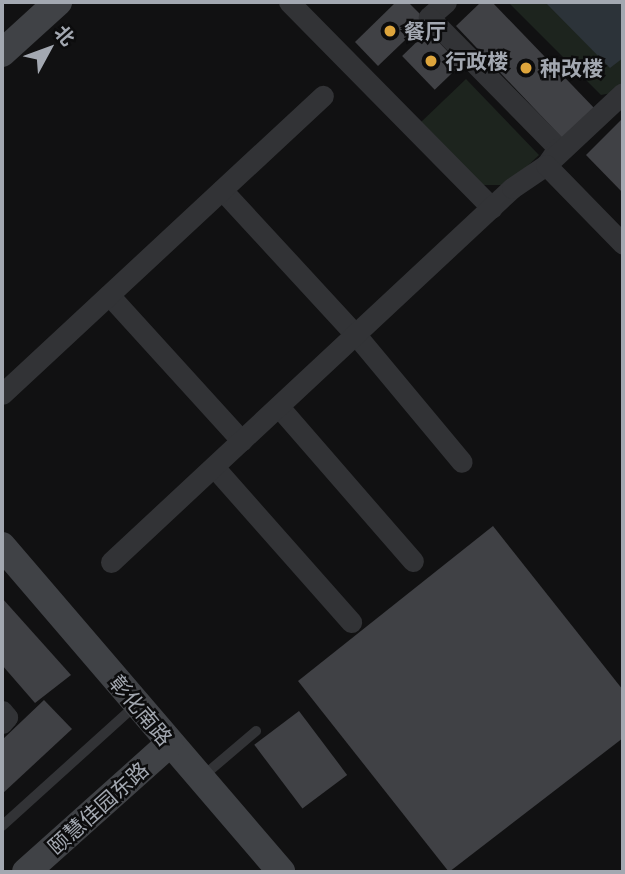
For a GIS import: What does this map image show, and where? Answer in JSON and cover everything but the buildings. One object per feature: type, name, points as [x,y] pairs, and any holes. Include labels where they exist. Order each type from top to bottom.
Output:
[{"type":"street","points":[[2,32],[31,2]]},
{"type":"street","points":[[2,53],[58,2]]},
{"type":"street","points":[[289,2],[492,208]]},
{"type":"street","points":[[446,2],[429,17],[558,148],[546,165]]},
{"type":"street","points":[[111,562],[512,188],[546,165],[623,93]]},
{"type":"street","points":[[2,394],[323,96]]},
{"type":"street","points":[[546,165],[623,244]]},
{"type":"street","points":[[222,190],[356,335],[462,462]]},
{"type":"street","points":[[109,295],[242,441]]},
{"type":"street","points":[[279,407],[413,561]]},
{"type":"street","points":[[214,467],[351,622]]},
{"type":"street","name":"彰化南路","points":[[2,546],[281,872]]},
{"type":"street","points":[[2,711],[7,717],[2,723]]},
{"type":"street","name":"颐慧佳园东路","points":[[26,872],[169,744]]},
{"type":"lane","points":[[2,826],[136,705]]},
{"type":"lane","points":[[200,779],[256,731]]},
{"type":"shaded area","points":[[508,2],[623,2],[623,91],[601,95]]},
{"type":"shaded area","points":[[545,2],[623,2],[623,58],[610,68]]},
{"type":"shaded area","points":[[466,79],[539,155],[508,185],[480,185],[420,123]]},
{"type":"place","name":"餐厅","points":[[390,31]]},
{"type":"place","name":"行政楼","points":[[431,61]]},
{"type":"place","name":"种改楼","points":[[526,68]]}]
